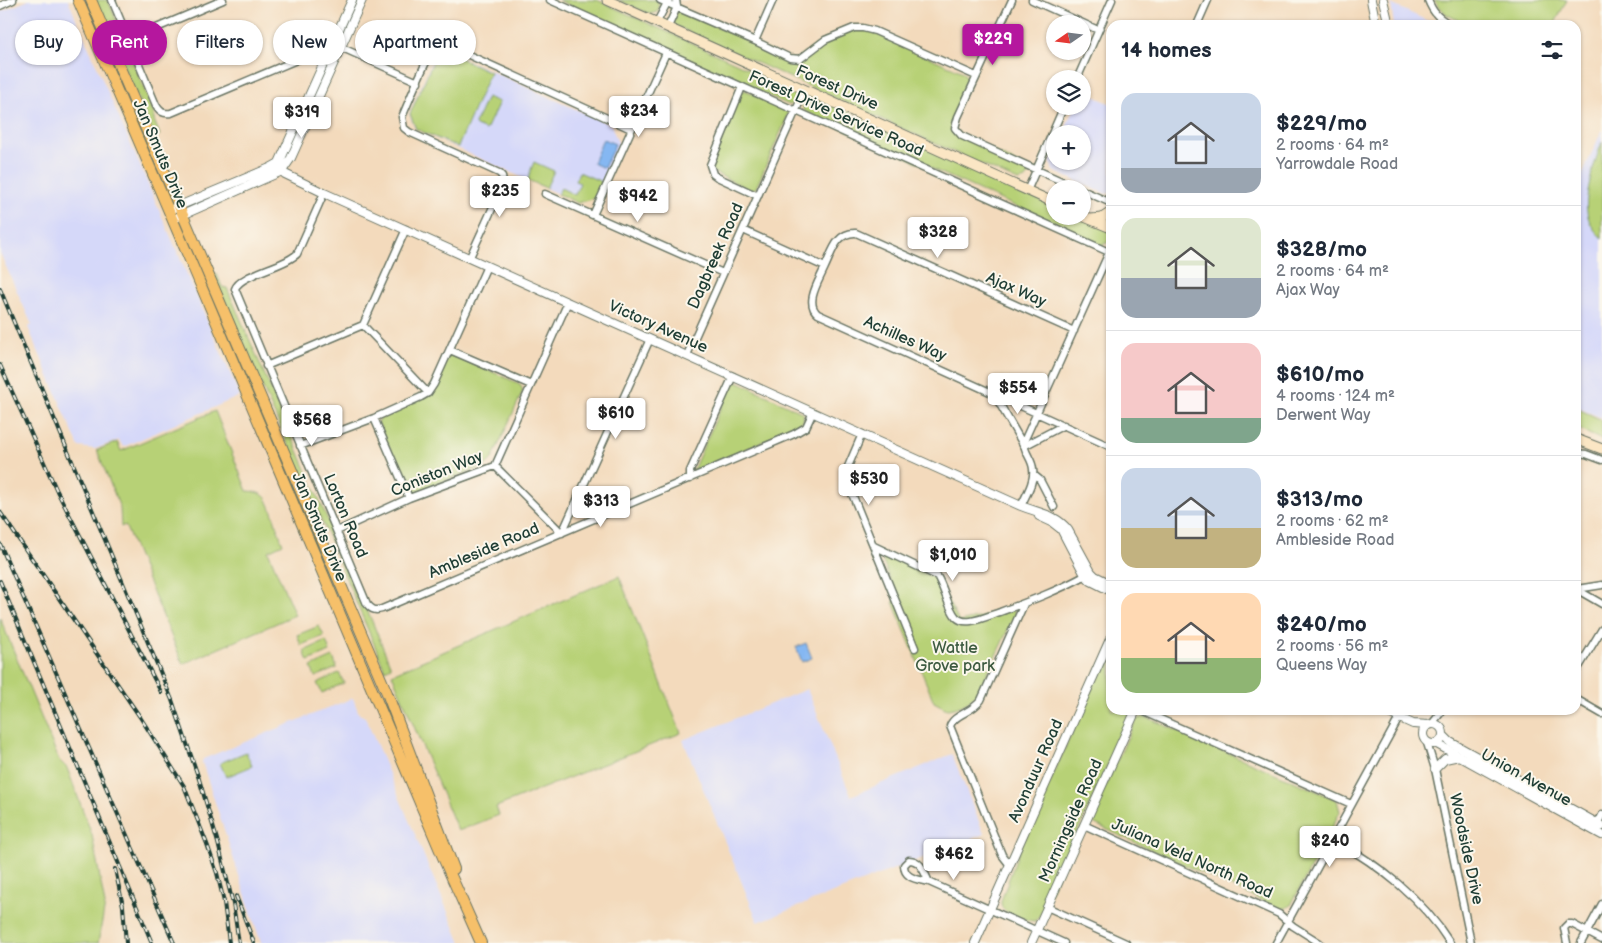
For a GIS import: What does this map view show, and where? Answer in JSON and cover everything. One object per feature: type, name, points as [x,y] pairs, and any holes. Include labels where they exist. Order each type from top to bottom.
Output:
[{"type":"main road","name":"Jan Smuts Drive","points":[[78,0],[444,862],[463,899],[481,943]]},
{"type":"main road","name":"Jan Smuts Drive","points":[[92,0],[394,709],[450,857],[463,899]]},
{"type":"main road","name":"Forest Drive","points":[[607,0],[1046,199]]},
{"type":"main road","points":[[1091,217],[1102,218],[1106,215]]},
{"type":"main road","points":[[1091,219],[1106,226]]},
{"type":"main road","points":[[1581,441],[1602,449]]},
{"type":"street","points":[[0,5],[8,0]]},
{"type":"street","points":[[0,5],[13,0]]},
{"type":"street","points":[[112,0],[120,20]]},
{"type":"street","points":[[167,24],[223,0]]},
{"type":"street","points":[[345,21],[352,0]]},
{"type":"street","points":[[345,31],[362,0]]},
{"type":"street","name":"Forest Drive Service Road","points":[[550,0],[1106,249]]},
{"type":"street","points":[[755,41],[773,0]]},
{"type":"street","points":[[1012,0],[976,76],[955,128],[962,136],[1059,180]]},
{"type":"street","points":[[1032,0],[1098,30]]},
{"type":"street","points":[[1081,70],[1112,0]]},
{"type":"street","points":[[1199,20],[1208,0]]},
{"type":"street","points":[[1371,0],[1375,20]]},
{"type":"street","points":[[1384,0],[1388,20]]},
{"type":"street","points":[[1428,0],[1441,20]]},
{"type":"street","points":[[657,22],[666,1]]},
{"type":"street","name":"Forest Drive Service Road","points":[[666,1],[677,3],[790,58],[800,59],[834,35],[854,28],[863,28],[876,31],[976,76]]},
{"type":"street","points":[[668,27],[677,3]]},
{"type":"street","points":[[470,258],[503,185],[503,180],[499,173],[409,132],[402,123],[402,117],[432,52],[436,48],[442,45],[448,46],[631,129]]},
{"type":"street","points":[[345,51],[418,82]]},
{"type":"street","points":[[593,215],[666,53]]},
{"type":"street","points":[[139,65],[156,105],[160,112],[165,114],[172,113],[291,65]]},
{"type":"street","points":[[280,168],[282,159],[327,65]]},
{"type":"street","points":[[294,178],[290,170],[291,158],[329,65]]},
{"type":"street","name":"Dagbreek Road","points":[[742,87],[710,165],[713,174],[717,177],[758,196]]},
{"type":"street","name":"Dagbreek Road","points":[[687,355],[805,90]]},
{"type":"street","points":[[1027,190],[1060,115]]},
{"type":"street","points":[[170,215],[280,168],[291,158]]},
{"type":"street","name":"Victory Avenue","points":[[280,168],[294,178],[324,193],[1021,506],[1052,516],[1064,524],[1091,581],[1106,588]]},
{"type":"street","name":"Lorton Road","points":[[324,193],[297,254],[289,260],[240,281],[235,288],[236,295],[266,366],[371,608]]},
{"type":"street","points":[[545,194],[723,273]]},
{"type":"street","points":[[1091,194],[1106,201]]},
{"type":"street","points":[[266,366],[363,325],[406,229]]},
{"type":"street","points":[[743,230],[825,267]]},
{"type":"street","name":"Ajax Way","points":[[825,267],[838,239],[849,233],[856,234],[1074,331]]},
{"type":"street","points":[[1024,446],[1025,439],[1106,260]]},
{"type":"street","points":[[300,446],[374,418],[428,392],[434,384],[488,266]]},
{"type":"street","name":"Achilles Way","points":[[825,267],[811,302],[814,311],[818,314],[1106,445]]},
{"type":"street","name":"Coniston Way","points":[[337,531],[409,498],[494,466],[568,302]]},
{"type":"street","points":[[363,325],[428,392]]},
{"type":"street","points":[[494,466],[562,533],[650,339]]},
{"type":"street","points":[[450,350],[531,386]]},
{"type":"street","points":[[690,478],[690,471],[733,376]]},
{"type":"street","points":[[994,394],[1024,446],[1032,465],[1034,475],[1021,506]]},
{"type":"street","name":"Ambleside Road","points":[[371,608],[376,610],[382,609],[800,431],[806,427],[813,412]]},
{"type":"street","points":[[374,418],[409,498]]},
{"type":"street","points":[[1024,446],[1064,425]]},
{"type":"street","points":[[862,434],[849,461],[846,476],[915,648]]},
{"type":"street","points":[[1581,454],[1602,460]]},
{"type":"street","points":[[1034,475],[1040,480],[1054,507]]},
{"type":"street","points":[[874,546],[937,576],[952,610],[957,618],[964,622],[973,621],[1024,604],[1070,584],[1088,573]]},
{"type":"street","name":"Victory Avenue","points":[[1088,573],[1106,582]]},
{"type":"street","points":[[1581,588],[1602,585]]},
{"type":"street","points":[[1581,592],[1602,604]]},
{"type":"street","points":[[1010,864],[1002,855],[950,726],[955,718],[977,707],[1024,604]]},
{"type":"street","points":[[1581,664],[1602,629]]},
{"type":"street","name":"Avonduur Road","points":[[975,943],[1106,648]]},
{"type":"street","points":[[1581,703],[1602,714]]},
{"type":"street","name":"Morningside Road","points":[[1031,943],[1134,715]]},
{"type":"street","points":[[1151,715],[1352,804]]},
{"type":"street","points":[[1393,715],[1413,724],[1433,725],[1442,729],[1443,735],[1441,740],[1433,744],[1413,724]]},
{"type":"street","points":[[1423,735],[1425,728],[1433,725],[1439,715]]},
{"type":"street","points":[[1276,943],[1399,718]]},
{"type":"street","name":"Union Avenue","points":[[1443,735],[1461,753],[1602,835]]},
{"type":"street","name":"Union Avenue","points":[[1433,744],[1461,753],[1598,824]]},
{"type":"street","name":"Woodside Drive","points":[[1433,744],[1433,760],[1471,943]]},
{"type":"street","points":[[1435,769],[1445,759],[1461,753]]},
{"type":"street","points":[[1587,827],[1598,824],[1602,815]]},
{"type":"street","name":"Juliana Veld North Road","points":[[1084,825],[1279,914],[1320,943]]},
{"type":"street","points":[[1334,839],[1367,859],[1403,886],[1436,922],[1450,943]]},
{"type":"street","points":[[929,882],[1064,943]]},
{"type":"street","points":[[1581,943],[1602,904]]},
{"type":"street","points":[[1047,907],[1126,943]]},
{"type":"street","points":[[1567,943],[1564,930],[1568,924],[1575,925],[1602,940]]},
{"type":"shaded area","points":[[29,0],[68,0],[77,20],[15,20],[15,65],[82,65],[82,32],[92,55],[92,65],[96,65],[240,396],[123,447],[119,440],[95,449],[79,447],[28,327],[32,325],[0,253],[0,12]]},
{"type":"shaded area","points":[[1391,4],[1425,20],[1393,20]]},
{"type":"shaded area","points":[[476,64],[611,125],[619,145],[595,198],[578,203],[415,129],[409,114],[430,65]]},
{"type":"shaded area","points":[[1091,95],[1106,102],[1106,194],[1091,187],[1091,180],[1074,180],[1053,171],[1091,170],[1091,125],[1067,125],[1071,115],[1091,115]]},
{"type":"shaded area","points":[[1602,130],[1602,418],[1581,409],[1581,177]]},
{"type":"shaded area","points":[[807,689],[851,796],[952,754],[984,834],[758,922],[683,740]]},
{"type":"shaded area","points":[[353,698],[359,714],[365,717],[461,943],[261,943],[202,762],[203,759]]},
{"type":"green space","points":[[94,0],[108,0],[116,20],[103,20]]},
{"type":"green space","points":[[558,0],[597,0],[795,90],[797,97],[795,103],[789,105]]},
{"type":"green space","points":[[618,0],[656,0],[658,1],[659,8],[657,12],[650,14]]},
{"type":"green space","points":[[1434,0],[1567,0],[1557,20],[1458,20],[1446,14]]},
{"type":"green space","points":[[681,11],[788,59],[794,60],[825,39],[850,30],[869,31],[963,72],[968,80],[953,117],[955,131],[1026,168],[1029,174],[1026,179],[1018,181],[674,25],[673,22],[677,12]]},
{"type":"green space","points":[[123,65],[134,65],[154,113],[154,120],[160,135],[155,137]]},
{"type":"green space","points":[[432,65],[475,65],[490,72],[458,147],[416,129],[410,114]]},
{"type":"green space","points":[[745,90],[785,108],[788,113],[756,188],[750,190],[713,172],[711,168],[740,92]]},
{"type":"green space","points":[[812,96],[1046,202],[1046,220],[804,111],[802,105],[805,99]]},
{"type":"green space","points":[[487,97],[499,102],[486,130],[475,124]]},
{"type":"green space","points":[[1602,142],[1602,238],[1590,223],[1587,196]]},
{"type":"green space","points":[[534,162],[554,171],[546,188],[528,180]]},
{"type":"green space","points":[[579,172],[602,182],[595,198],[578,203],[558,194],[561,188],[575,195],[580,183],[575,181]]},
{"type":"green space","points":[[1091,223],[1106,230],[1106,243],[1101,245],[1057,225],[1091,225]]},
{"type":"green space","points":[[217,274],[222,287],[227,288],[369,614],[391,667],[385,670],[318,512],[213,276]]},
{"type":"green space","points":[[451,355],[520,384],[523,391],[492,459],[486,465],[416,492],[409,490],[378,423],[380,418],[425,397],[447,357]]},
{"type":"green space","points":[[739,382],[803,413],[804,420],[794,428],[695,471],[693,470],[732,383]]},
{"type":"green space","points":[[1581,410],[1602,420],[1602,440],[1581,430]]},
{"type":"green space","points":[[215,411],[247,491],[264,496],[270,508],[283,544],[268,551],[295,615],[183,664],[125,525],[121,527],[120,508],[97,450],[117,442],[121,451]]},
{"type":"green space","name":"Wattle Grove park","points":[[884,554],[933,577],[938,582],[959,622],[1014,610],[1015,615],[979,691],[965,704],[947,709],[934,702],[893,602],[897,598],[882,559]]},
{"type":"green space","points":[[619,576],[681,733],[496,807],[499,815],[458,831],[392,674]]},
{"type":"green space","points":[[0,618],[59,760],[67,768],[92,835],[105,905],[98,943],[0,943]]},
{"type":"green space","points":[[319,626],[324,636],[301,645],[297,635]]},
{"type":"green space","points":[[326,641],[330,652],[308,661],[304,651]]},
{"type":"green space","points":[[1106,656],[1106,715],[1130,715],[1040,915],[1035,921],[1009,913],[1001,905],[1019,851]]},
{"type":"green space","points":[[333,657],[337,668],[315,677],[311,667]]},
{"type":"green space","points":[[339,673],[344,683],[322,693],[317,683]]},
{"type":"green space","points":[[1142,717],[1337,800],[1340,812],[1291,905],[1280,909],[1095,824],[1093,813],[1136,720]]},
{"type":"green space","points":[[246,752],[252,766],[226,777],[220,763]]},
{"type":"water","points":[[603,139],[615,144],[604,168],[593,163]]},
{"type":"water","points":[[806,643],[812,658],[802,662],[796,647]]},
{"type":"railway","points":[[0,289],[172,700],[199,779],[218,843],[233,904],[239,943]]},
{"type":"railway","points":[[0,365],[57,491],[161,692]]},
{"type":"railway","points":[[0,512],[140,717],[184,786],[217,873],[224,902],[229,943]]},
{"type":"railway","points":[[0,544],[174,943]]},
{"type":"railway","points":[[0,581],[152,943]]},
{"type":"railway","points":[[115,869],[123,906],[126,943]]},
{"type":"railway","points":[[236,896],[254,943]]}]
